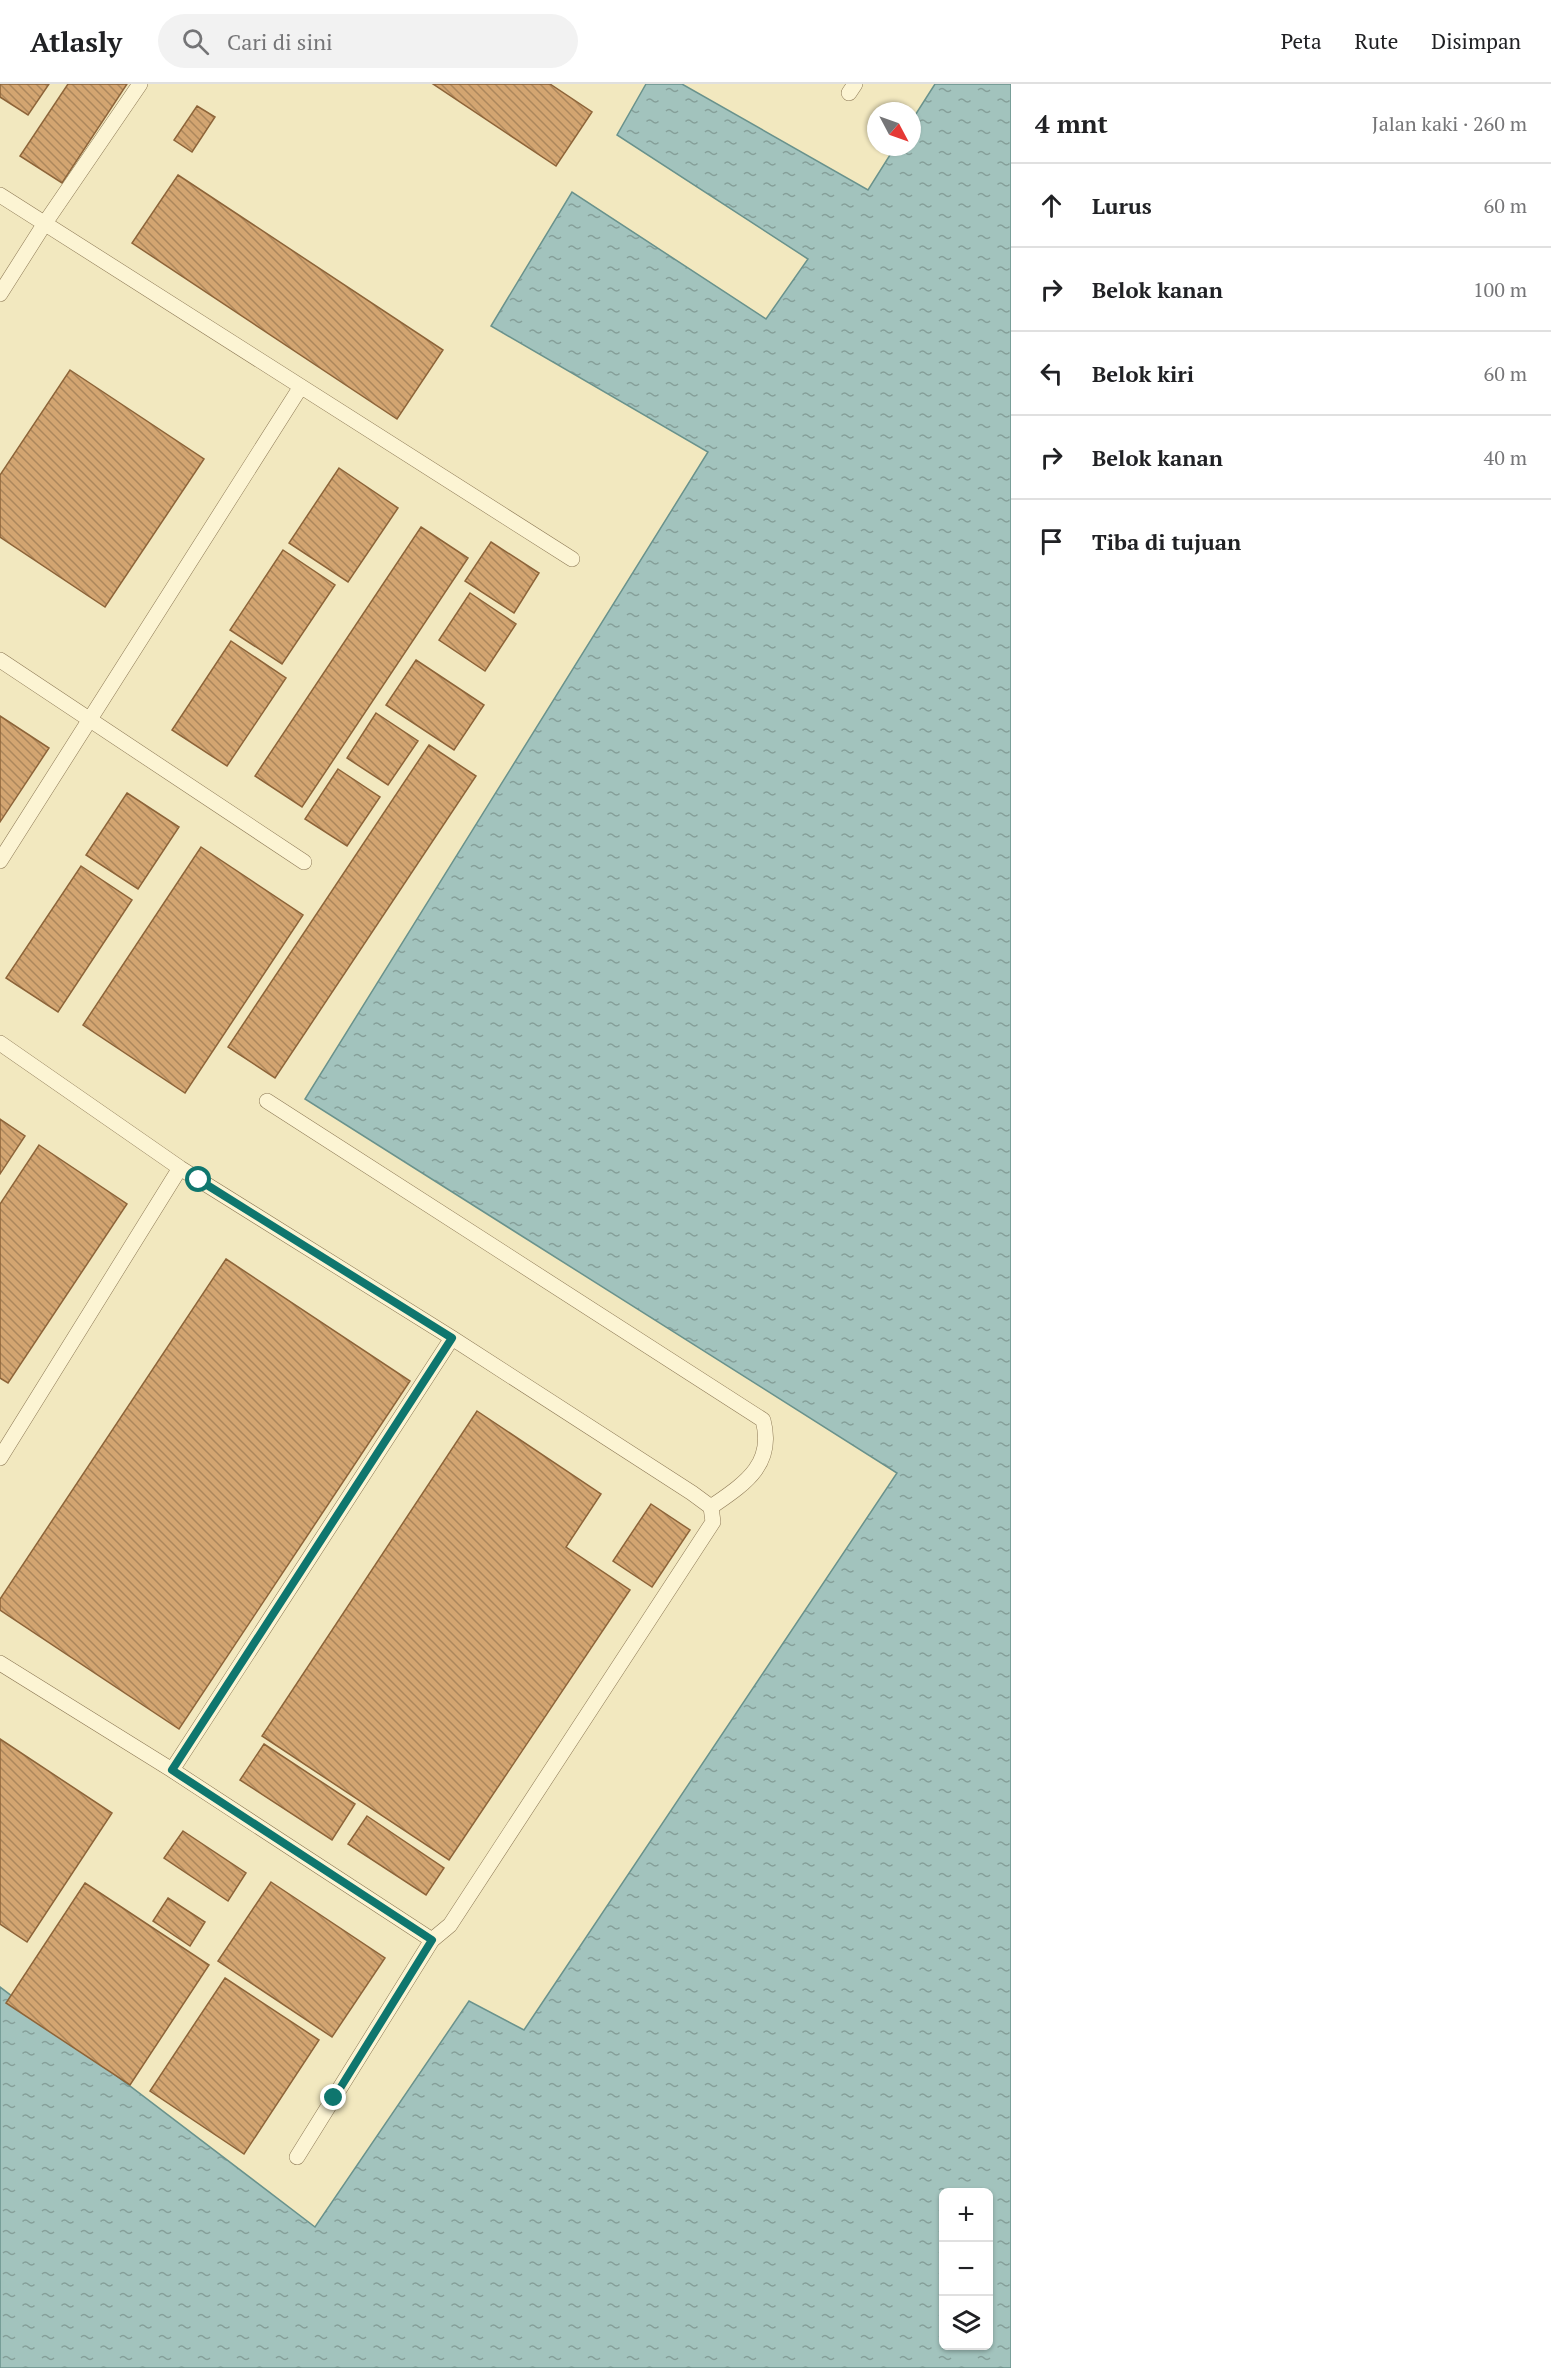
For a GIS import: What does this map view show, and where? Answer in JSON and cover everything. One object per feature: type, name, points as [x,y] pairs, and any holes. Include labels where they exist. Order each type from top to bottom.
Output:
[{"type":"lane","points":[[0,294],[45,223],[140,84]]},
{"type":"lane","points":[[0,195],[572,559]]},
{"type":"lane","points":[[0,861],[300,388]]},
{"type":"lane","points":[[0,660],[304,862]]},
{"type":"lane","points":[[0,1043],[180,1168],[452,1338],[711,1507],[713,1522],[450,1925],[432,1940],[297,2157]]},
{"type":"lane","points":[[267,1101],[763,1420],[768,1437],[762,1461],[742,1485],[711,1507]]},
{"type":"lane","points":[[0,1458],[180,1168]]},
{"type":"lane","points":[[172,1770],[452,1338]]},
{"type":"lane","points":[[0,1663],[172,1770],[432,1940]]},
{"type":"water","points":[[646,84],[682,84],[868,190],[889,156],[921,156],[921,106],[935,84],[1011,84],[1011,2368],[0,2368],[0,1987],[315,2227],[469,2001],[524,2030],[897,1473],[305,1099],[708,452],[491,326],[572,192],[766,319],[808,259],[617,135]]},
{"type":"building","points":[[0,84],[49,84],[28,115],[0,97]]},
{"type":"building","points":[[68,84],[127,84],[62,183],[20,156]]},
{"type":"building","points":[[433,84],[550,84],[592,112],[556,166]]},
{"type":"building","points":[[197,106],[215,117],[192,152],[174,140]]},
{"type":"building","points":[[178,175],[443,350],[397,419],[132,243]]},
{"type":"building","points":[[70,370],[204,459],[105,607],[0,537],[0,475]]},
{"type":"building","points":[[339,468],[398,508],[348,582],[289,543]]},
{"type":"building","points":[[421,527],[468,558],[302,807],[255,776]]},
{"type":"building","points":[[491,542],[539,573],[514,613],[465,581]]},
{"type":"building","points":[[283,550],[335,585],[282,664],[230,630]]},
{"type":"building","points":[[470,593],[516,624],[485,671],[439,640]]},
{"type":"building","points":[[231,641],[286,678],[227,766],[172,730]]},
{"type":"building","points":[[416,660],[484,705],[454,750],[386,705]]},
{"type":"building","points":[[376,713],[418,741],[388,785],[347,758]]},
{"type":"building","points":[[0,716],[49,748],[0,822]]},
{"type":"building","points":[[429,745],[476,776],[275,1078],[228,1047]]},
{"type":"building","points":[[338,769],[380,797],[347,846],[305,819]]},
{"type":"building","points":[[127,793],[179,827],[138,889],[86,855]]},
{"type":"building","points":[[201,847],[303,915],[185,1093],[83,1025]]},
{"type":"building","points":[[81,866],[132,900],[58,1012],[6,978]]},
{"type":"building","points":[[0,1119],[25,1136],[0,1174]]},
{"type":"building","points":[[39,1145],[127,1204],[8,1383],[0,1378],[0,1204]]},
{"type":"building","points":[[226,1259],[410,1381],[179,1729],[0,1610],[0,1599]]},
{"type":"building","points":[[477,1411],[601,1494],[566,1547],[630,1590],[449,1860],[262,1736]]},
{"type":"building","points":[[651,1504],[690,1530],[652,1587],[613,1561]]},
{"type":"building","points":[[0,1739],[112,1813],[27,1942],[0,1924]]},
{"type":"building","points":[[264,1744],[355,1804],[332,1840],[240,1780]]},
{"type":"building","points":[[367,1816],[444,1868],[426,1895],[348,1844]]},
{"type":"building","points":[[183,1831],[246,1873],[228,1901],[164,1858]]},
{"type":"building","points":[[271,1882],[385,1958],[332,2037],[218,1961]]},
{"type":"building","points":[[85,1883],[209,1965],[130,2085],[6,2003]]},
{"type":"building","points":[[168,1898],[205,1922],[190,1946],[153,1921]]},
{"type":"building","points":[[225,1978],[319,2040],[244,2154],[150,2091]]},
{"type":"route","points":[[199,1180],[452,1338],[172,1770],[432,1940],[334,2098]]}]
